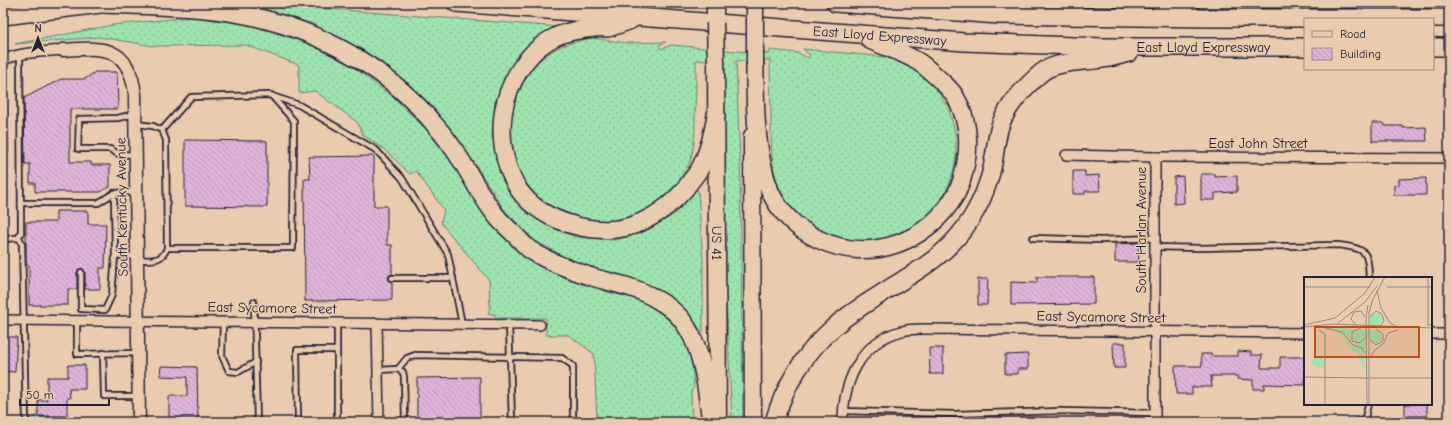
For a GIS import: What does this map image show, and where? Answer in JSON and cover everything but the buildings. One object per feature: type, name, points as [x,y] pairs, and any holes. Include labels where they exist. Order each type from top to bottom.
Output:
[{"type":"highway","points":[[3,16],[106,3],[223,11],[266,19],[301,30],[371,66],[404,91],[435,125],[459,156],[475,186],[498,218],[529,249],[565,268],[631,288],[655,298],[674,311],[688,328],[698,351],[704,376],[711,422]]},
{"type":"highway","name":"East Lloyd Expressway","points":[[456,3],[858,35],[996,44],[1157,47],[1304,47]]},
{"type":"highway","name":"US 41","points":[[716,3],[718,422]]},
{"type":"highway","points":[[755,3],[755,110],[762,160],[771,191],[784,213],[792,223],[813,237],[837,247],[864,250],[891,246],[910,238],[933,223],[944,212],[956,193],[964,172],[968,139],[965,124],[956,98],[931,71],[917,61],[858,35]]},
{"type":"highway","name":"East Lloyd Expressway","points":[[835,3],[999,15],[1207,18],[1449,18]]},
{"type":"highway","points":[[1160,3],[1207,18]]},
{"type":"highway","points":[[640,17],[608,28],[581,30],[557,36],[534,52],[519,71],[510,88],[504,110],[502,128],[506,161],[511,176],[520,191],[543,212],[557,220],[575,226],[595,229],[614,229],[633,226],[662,210],[678,197],[692,180],[699,170],[712,139],[716,115]]},
{"type":"highway","points":[[774,422],[787,388],[794,375],[804,360],[821,340],[848,316],[926,266],[958,235],[971,218],[990,176],[1001,124],[1014,100],[1042,72],[1060,65],[1104,59],[1157,47]]},
{"type":"highway","points":[[1434,47],[1449,47]]},
{"type":"highway","points":[[753,422],[752,142],[755,65]]},
{"type":"street","name":"South Kentucky Avenue","points":[[62,50],[87,48],[100,49],[114,53],[120,57],[131,74],[134,83],[136,119],[139,422]]},
{"type":"street","points":[[3,60],[20,54],[62,50]]},
{"type":"street","name":"East John Street","points":[[1066,155],[1155,157],[1449,158]]},
{"type":"street","name":"South Harlan Avenue","points":[[1155,157],[1155,418]]},
{"type":"street","name":"East Sycamore Street","points":[[3,320],[540,325]]},
{"type":"street","points":[[377,323],[379,422]]},
{"type":"street","name":"East Sycamore Street","points":[[843,422],[846,391],[854,369],[870,348],[879,341],[896,333],[909,330],[1304,333]]},
{"type":"street","points":[[1432,334],[1449,334]]},
{"type":"lane","points":[[18,238],[21,233],[20,54]]},
{"type":"lane","points":[[3,91],[3,154]]},
{"type":"lane","points":[[162,130],[192,97],[271,95],[300,105],[381,155],[402,178],[448,254],[462,324]]},
{"type":"lane","points":[[167,248],[293,248],[294,122],[271,95]]},
{"type":"lane","points":[[115,256],[159,258],[164,255],[167,248],[166,140],[162,130],[136,119],[79,119],[78,149],[110,149],[118,154],[136,155]]},
{"type":"lane","points":[[21,202],[98,203],[114,193],[136,192]]},
{"type":"lane","points":[[81,272],[81,309],[105,310],[112,295],[115,256],[114,193]]},
{"type":"lane","points":[[3,239],[18,238]]},
{"type":"lane","points":[[18,238],[20,239],[22,245],[23,304],[25,320],[26,422]]},
{"type":"lane","points":[[1033,238],[1155,243],[1200,248],[1338,245],[1357,248],[1365,253],[1368,261],[1369,277]]},
{"type":"lane","points":[[392,278],[453,278]]},
{"type":"lane","points":[[254,302],[257,422]]},
{"type":"lane","points":[[77,320],[77,354],[138,353]]},
{"type":"lane","points":[[223,322],[222,356],[229,371],[238,372],[256,362]]},
{"type":"lane","points":[[337,323],[337,422]]},
{"type":"lane","points":[[509,324],[512,422]]},
{"type":"lane","points":[[298,422],[297,350],[337,350]]},
{"type":"lane","points":[[103,353],[104,396],[138,396]]},
{"type":"lane","points":[[398,369],[407,358],[415,355],[562,358],[573,366],[573,422]]},
{"type":"lane","points":[[378,370],[398,369],[403,372],[405,422]]},
{"type":"lane","points":[[1356,422],[1365,418],[1368,405]]},
{"type":"lane","points":[[843,412],[954,414],[1061,412],[1155,418]]},
{"type":"green space","points":[[264,8],[317,8],[560,27],[542,37],[537,37],[510,67],[495,102],[492,135],[501,173],[518,202],[544,224],[575,237],[616,240],[646,231],[675,214],[695,190],[698,190],[703,262],[703,333],[685,309],[656,288],[581,266],[534,240],[505,211],[468,153],[435,110],[407,84],[363,50],[313,24]]},
{"type":"green space","points":[[192,17],[245,23],[307,43],[352,66],[395,99],[425,128],[450,159],[487,219],[524,256],[568,278],[608,292],[637,299],[655,309],[672,323],[685,341],[692,360],[694,388],[691,391],[692,422],[597,422],[594,354],[569,335],[546,335],[546,318],[495,318],[495,314],[488,314],[490,308],[489,280],[441,223],[444,210],[416,171],[410,174],[385,150],[363,135],[357,122],[315,91],[299,93],[299,65],[246,45],[154,46],[99,37],[15,44],[113,25]]},
{"type":"green space","points":[[591,38],[627,43],[666,42],[659,45],[661,49],[672,45],[769,54],[770,50],[798,53],[808,58],[810,55],[803,49],[885,57],[916,71],[938,93],[952,119],[956,148],[952,177],[938,204],[916,225],[884,239],[876,241],[852,241],[837,238],[822,232],[802,219],[786,201],[779,187],[774,171],[771,148],[770,60],[736,61],[740,160],[743,422],[732,422],[726,298],[723,62],[696,60],[695,132],[690,162],[670,192],[658,203],[644,212],[630,218],[598,220],[582,218],[565,212],[553,207],[536,196],[524,180],[516,162],[512,143],[511,124],[514,104],[521,86],[532,69],[546,55],[567,44]]},
{"type":"green space","points":[[38,416],[67,416],[76,418],[76,422],[16,422]]}]
